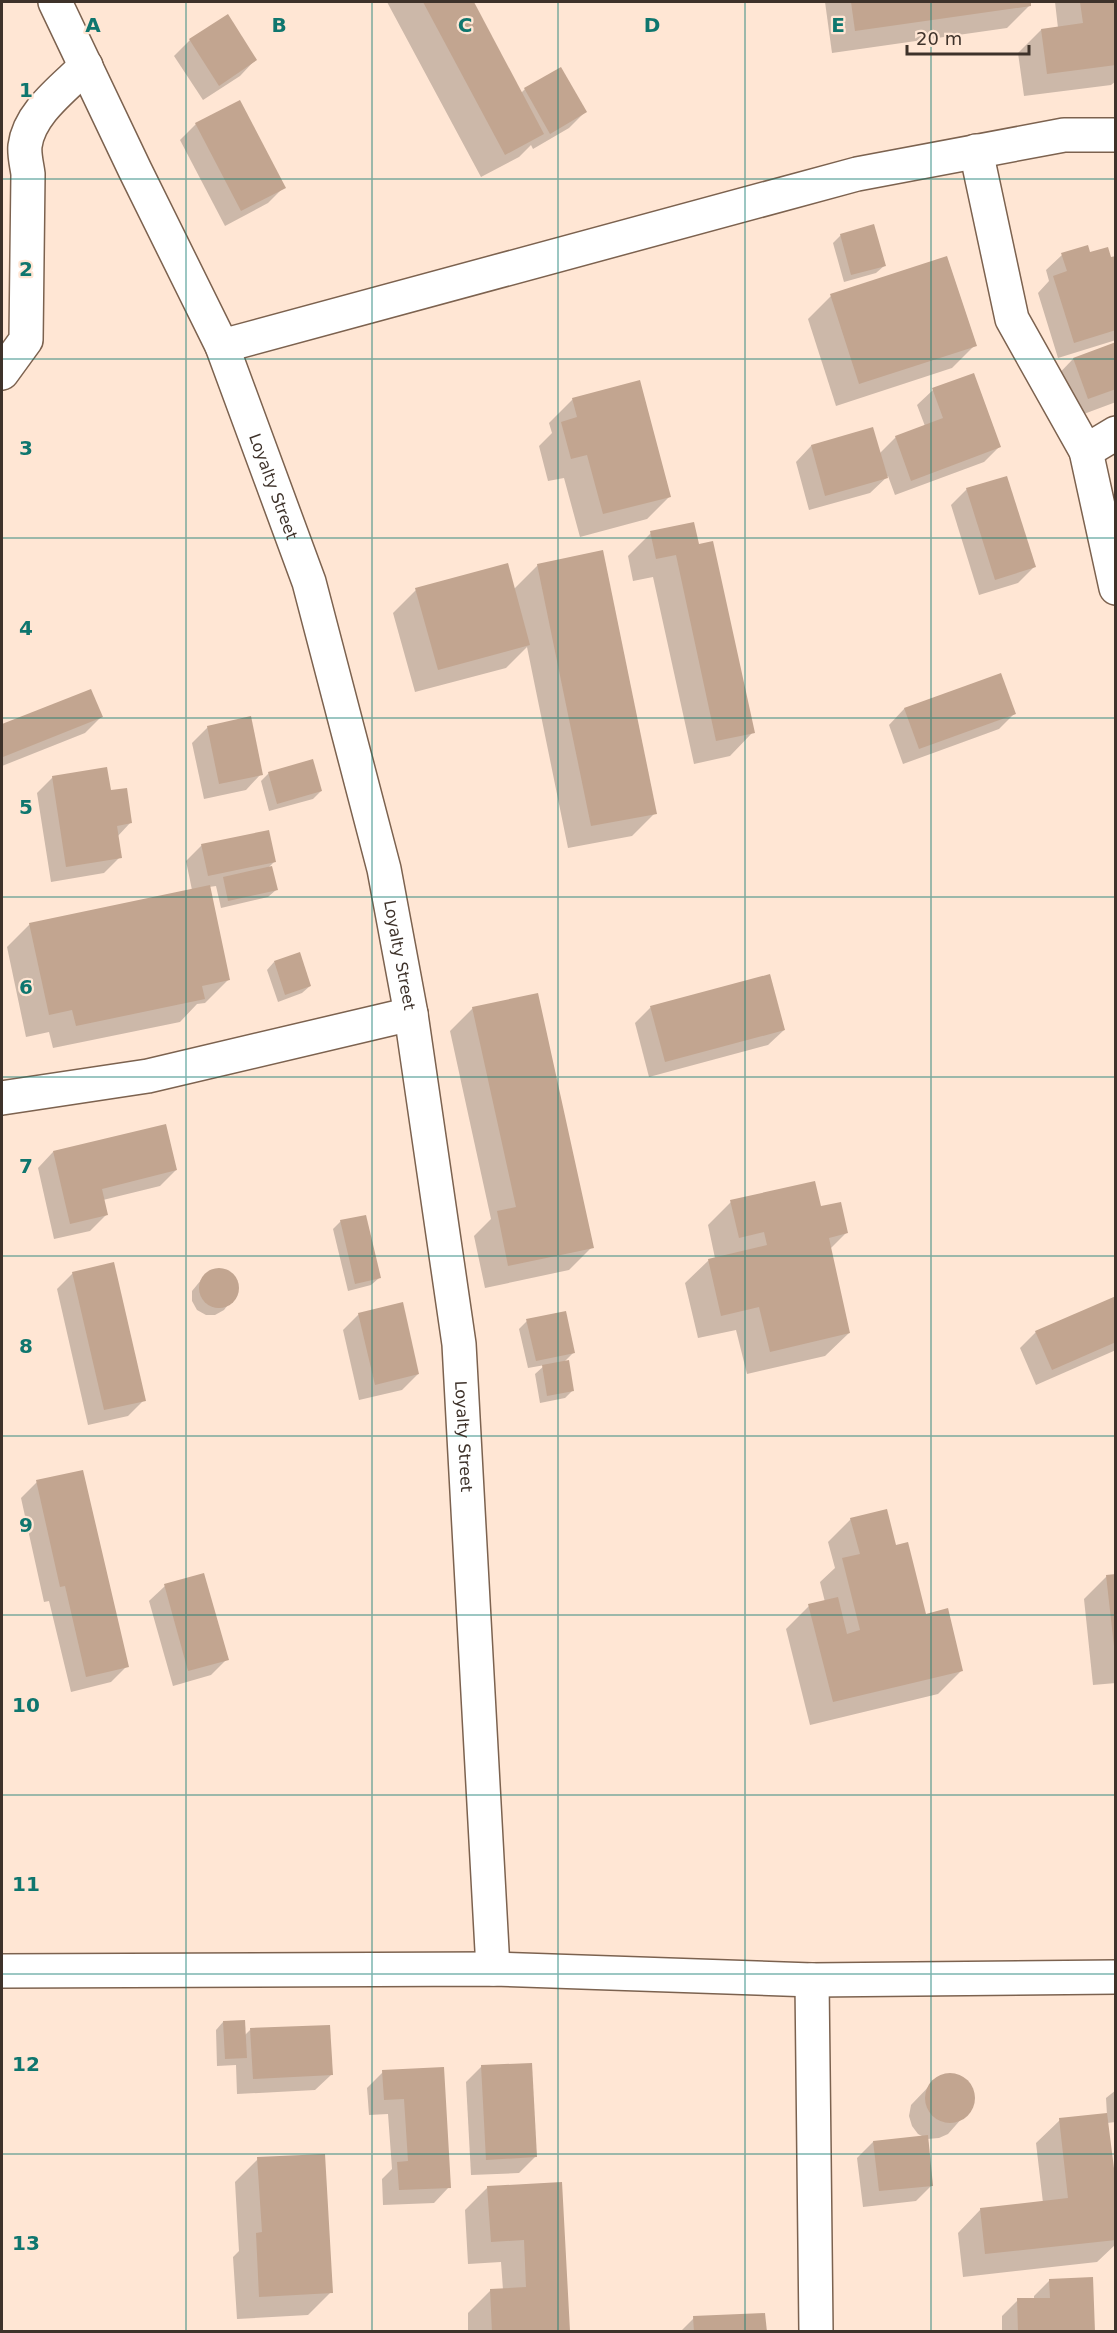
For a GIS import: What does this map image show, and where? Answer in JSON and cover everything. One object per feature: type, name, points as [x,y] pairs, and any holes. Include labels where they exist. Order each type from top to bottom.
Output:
[{"type":"street","name":"Loyalty Street","points":[[55,2],[222,346],[309,582],[384,869],[411,1014],[459,1344],[493,1969]]},
{"type":"street","points":[[2,374],[26,340],[28,174],[25,147],[40,111],[86,66]]},
{"type":"street","points":[[222,346],[857,174],[1064,135],[1116,135]]},
{"type":"street","points":[[975,151],[1012,319],[1086,451],[1116,588]]},
{"type":"street","points":[[1086,451],[1116,433]]},
{"type":"street","points":[[2,1098],[148,1076],[411,1014]]},
{"type":"street","points":[[2,1971],[493,1969],[812,1980],[1116,1977]]},
{"type":"street","points":[[812,1980],[816,2331]]},
{"type":"building","points":[[423,2],[474,2],[544,134],[505,155]]},
{"type":"building","points":[[851,2],[1031,2],[1031,6],[855,31]]},
{"type":"building","points":[[1080,2],[1116,2],[1116,65],[1047,74],[1041,29],[1083,23]]},
{"type":"building","points":[[228,14],[257,60],[219,86],[189,39]]},
{"type":"building","points":[[561,67],[587,112],[550,134],[524,88]]},
{"type":"building","points":[[240,100],[286,188],[241,211],[195,123]]},
{"type":"building","points":[[874,224],[886,266],[851,275],[840,234]]},
{"type":"building","points":[[1088,245],[1090,252],[1108,247],[1111,257],[1116,256],[1116,330],[1074,343],[1053,276],[1067,271],[1061,253]]},
{"type":"building","points":[[947,256],[977,346],[859,384],[830,294]]},
{"type":"building","points":[[1116,342],[1116,389],[1088,399],[1073,358]]},
{"type":"building","points":[[974,373],[1001,447],[911,481],[895,436],[943,418],[932,388]]},
{"type":"building","points":[[640,380],[671,497],[603,514],[587,455],[571,459],[561,422],[577,417],[572,398]]},
{"type":"building","points":[[873,427],[888,478],[825,496],[811,445]]},
{"type":"building","points":[[1007,476],[1036,567],[995,580],[966,488]]},
{"type":"building","points":[[694,522],[699,544],[713,541],[755,733],[716,741],[676,555],[656,559],[650,531]]},
{"type":"building","points":[[603,550],[657,814],[591,826],[537,564]]},
{"type":"building","points":[[508,563],[530,645],[438,670],[415,588]]},
{"type":"building","points":[[1001,673],[1016,714],[919,749],[904,708]]},
{"type":"building","points":[[91,689],[103,717],[3,757],[2,724]]},
{"type":"building","points":[[251,716],[263,775],[219,784],[207,726]]},
{"type":"building","points":[[313,759],[322,791],[277,804],[268,772]]},
{"type":"building","points":[[107,767],[111,790],[127,788],[132,823],[117,826],[122,858],[66,867],[52,776]]},
{"type":"building","points":[[269,830],[276,862],[208,876],[201,844]]},
{"type":"building","points":[[272,866],[278,890],[228,901],[223,877]]},
{"type":"building","points":[[210,885],[230,980],[202,986],[205,999],[76,1026],[72,1010],[49,1015],[29,923]]},
{"type":"building","points":[[300,952],[311,986],[285,995],[274,961]]},
{"type":"building","points":[[770,974],[785,1030],[665,1062],[650,1006]]},
{"type":"building","points":[[538,993],[594,1248],[508,1266],[497,1211],[516,1207],[472,1007]]},
{"type":"building","points":[[166,1124],[177,1170],[102,1189],[108,1215],[70,1224],[53,1151]]},
{"type":"building","points":[[815,1181],[821,1206],[841,1202],[848,1233],[829,1238],[850,1333],[770,1352],[759,1307],[721,1316],[708,1259],[767,1245],[764,1232],[739,1238],[730,1200]]},
{"type":"building","points":[[366,1215],[381,1278],[355,1284],[340,1220]]},
{"type":"building","points":[[114,1262],[146,1401],[104,1410],[72,1272]]},
{"type":"building","points":[[219,1268],[227,1269],[233,1274],[238,1280],[238,1296],[233,1302],[227,1307],[219,1308],[211,1307],[205,1302],[200,1296],[199,1288],[200,1280],[205,1274],[211,1269]]},
{"type":"building","points":[[1116,1296],[1116,1342],[1052,1370],[1035,1331]]},
{"type":"building","points":[[403,1302],[419,1374],[375,1385],[358,1313]]},
{"type":"building","points":[[566,1311],[575,1353],[536,1361],[526,1319]]},
{"type":"building","points":[[569,1360],[574,1391],[547,1396],[542,1365]]},
{"type":"building","points":[[83,1470],[129,1667],[86,1677],[65,1586],[60,1587],[36,1480]]},
{"type":"building","points":[[887,1509],[896,1545],[908,1542],[926,1614],[948,1608],[963,1671],[833,1702],[808,1604],[838,1597],[847,1634],[860,1630],[842,1558],[860,1554],[850,1518]]},
{"type":"building","points":[[204,1573],[229,1660],[188,1671],[164,1584]]},
{"type":"building","points":[[1116,1574],[1116,1646],[1114,1646],[1106,1575]]},
{"type":"building","points":[[245,2020],[247,2058],[225,2059],[223,2021]]},
{"type":"building","points":[[330,2025],[333,2075],[253,2079],[250,2028]]},
{"type":"building","points":[[532,2063],[537,2157],[486,2160],[481,2065]]},
{"type":"building","points":[[444,2067],[451,2188],[399,2190],[397,2162],[408,2161],[404,2099],[384,2100],[382,2070]]},
{"type":"building","points":[[950,2073],[968,2080],[975,2098],[968,2116],[950,2123],[932,2116],[925,2098],[932,2080]]},
{"type":"building","points":[[1107,2113],[1116,2184],[1116,2240],[985,2254],[980,2208],[1068,2198],[1059,2118]]},
{"type":"building","points":[[928,2135],[933,2186],[879,2191],[873,2141]]},
{"type":"building","points":[[325,2154],[333,2293],[259,2297],[256,2233],[262,2232],[257,2157]]},
{"type":"building","points":[[562,2182],[570,2331],[492,2332],[490,2289],[526,2287],[524,2240],[491,2242],[487,2186]]},
{"type":"building","points":[[1093,2277],[1095,2332],[1018,2332],[1017,2298],[1050,2298],[1049,2279]]},
{"type":"building","points":[[765,2313],[767,2332],[694,2332],[693,2316]]}]
